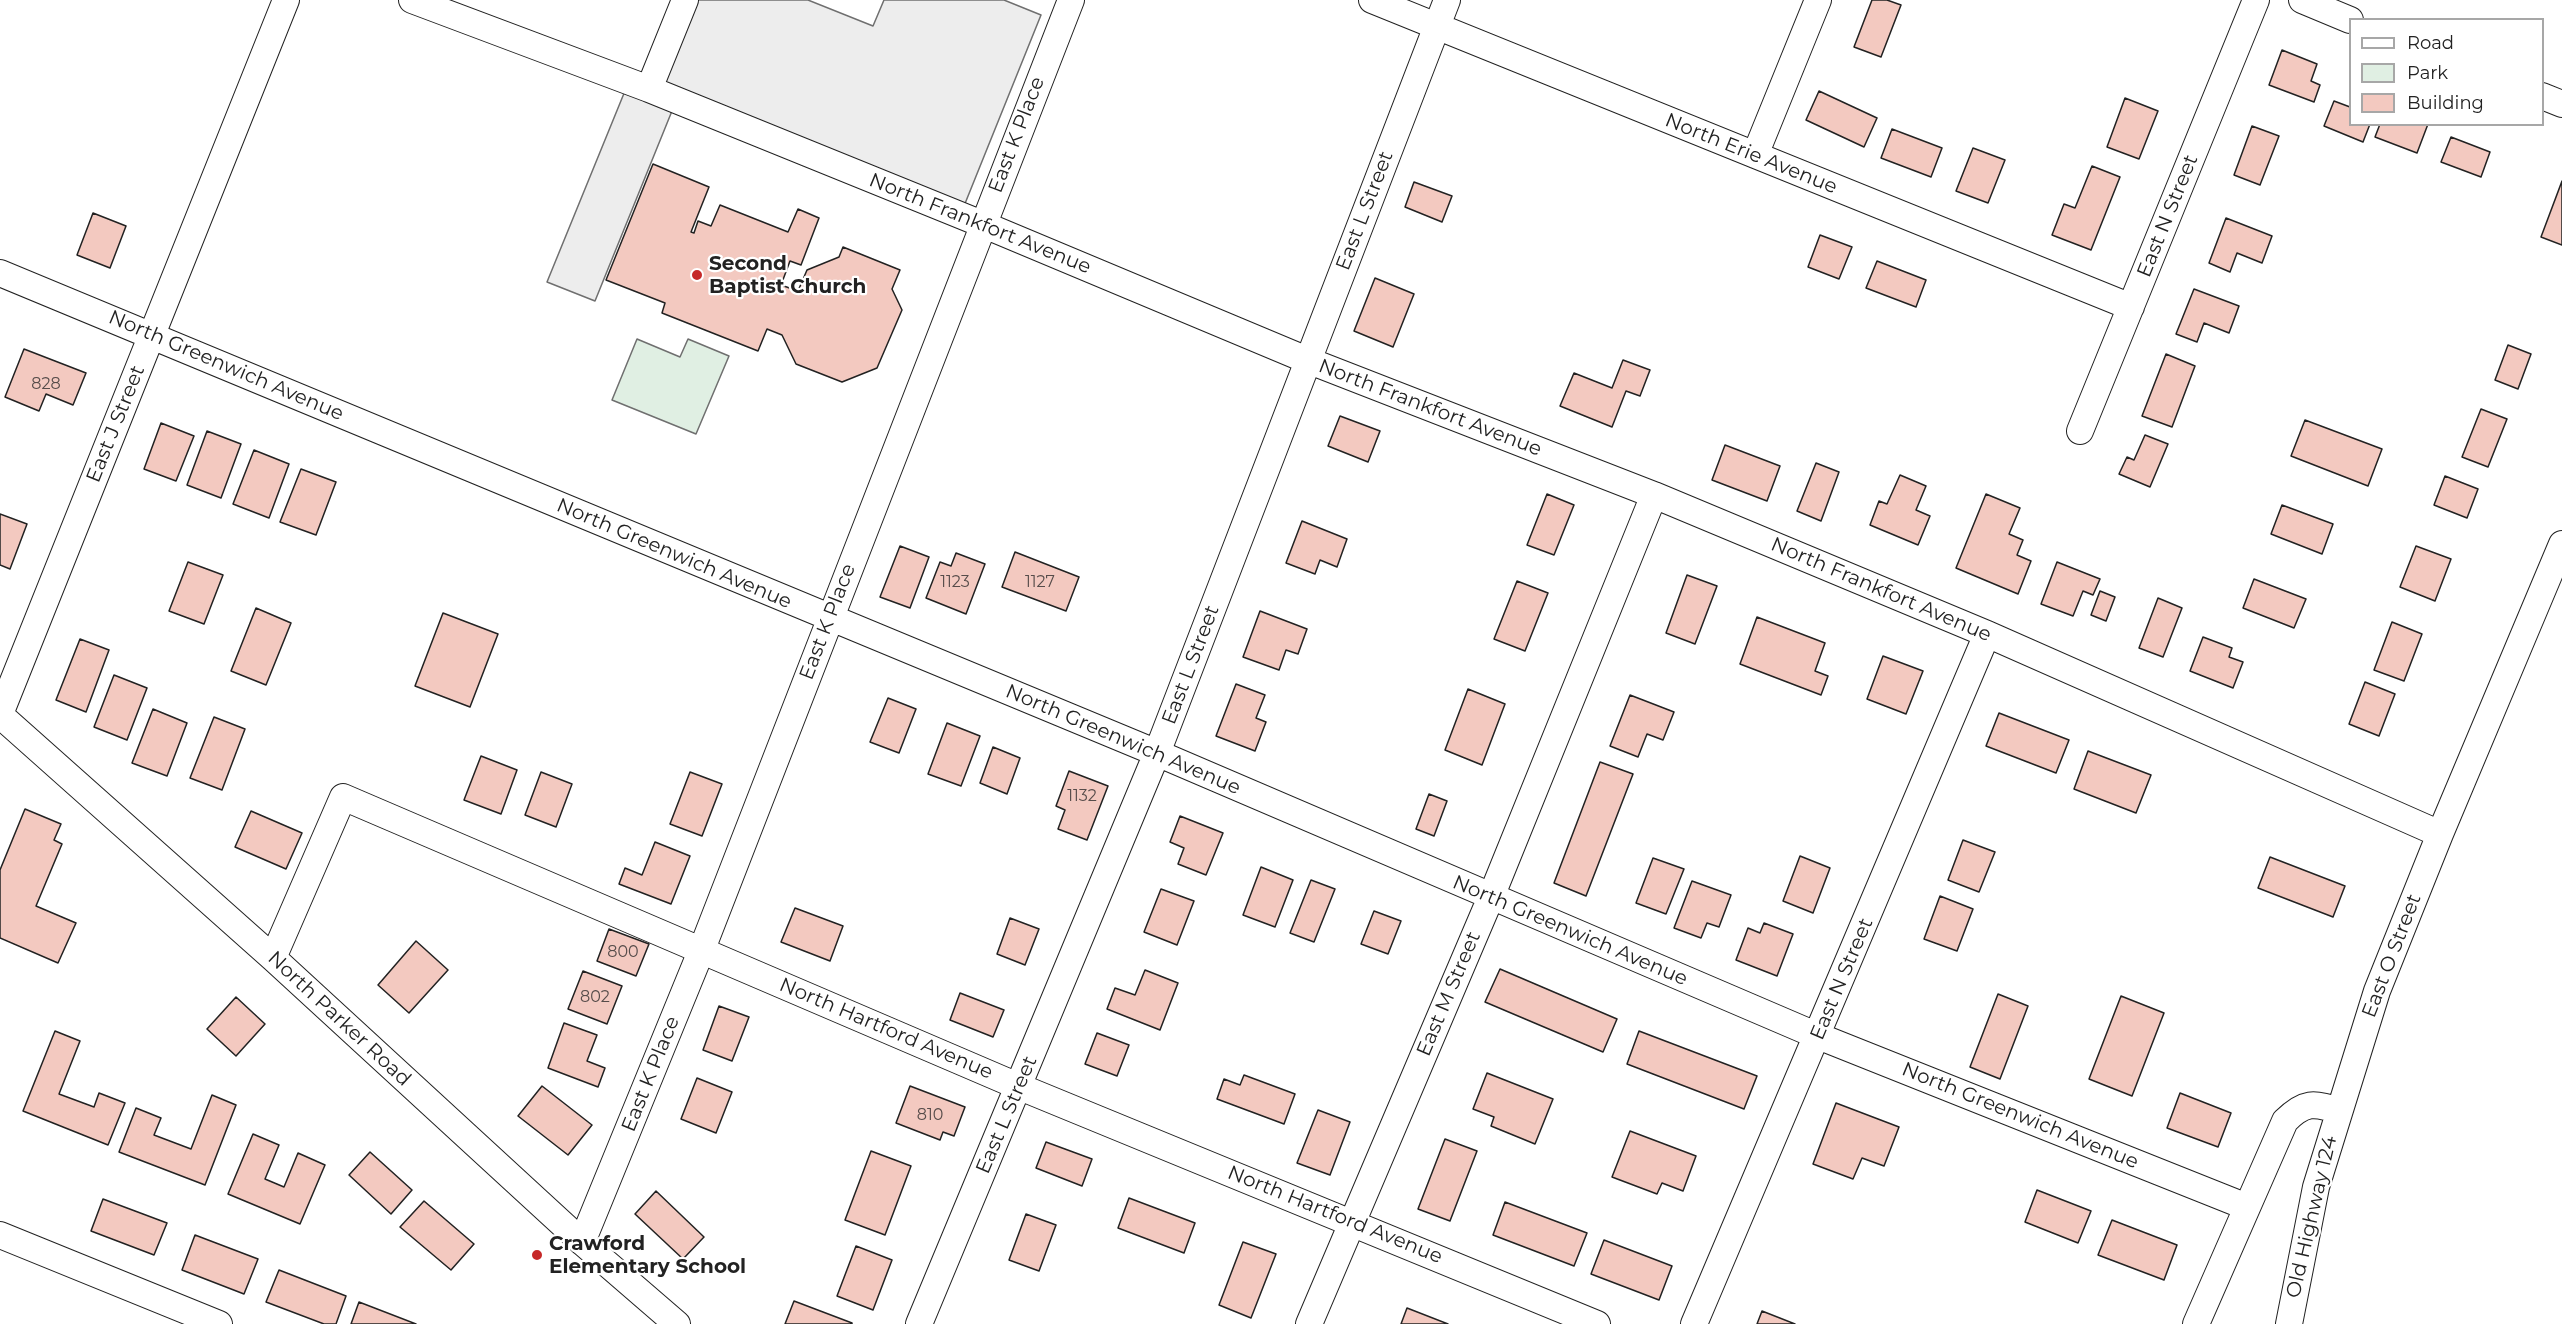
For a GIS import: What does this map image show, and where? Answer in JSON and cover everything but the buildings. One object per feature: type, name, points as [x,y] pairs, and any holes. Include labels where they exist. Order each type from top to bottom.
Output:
[{"type":"street","name":"East J Street","points":[[0,715],[286,0]]},
{"type":"street","name":"North Frankfort Avenue","points":[[412,0],[649,89],[982,224],[1307,360],[1654,495],[1987,634],[2440,834]]},
{"type":"street","points":[[649,89],[685,0]]},
{"type":"street","name":"East K Place","points":[[582,1242],[702,950],[982,224],[1071,0]]},
{"type":"street","name":"North Erie Avenue","points":[[1372,0],[2131,307]]},
{"type":"street","name":"East L Street","points":[[919,1324],[1020,1087],[1157,753],[1447,0]]},
{"type":"street","points":[[1755,155],[1818,0]]},
{"type":"street","name":"East N Street","points":[[2080,431],[2256,0]]},
{"type":"street","points":[[2302,0],[2349,20]]},
{"type":"street","points":[[2544,97],[2562,104]]},
{"type":"street","name":"North Greenwich Avenue","points":[[0,273],[1157,753],[1818,1036],[2247,1207]]},
{"type":"street","name":"East M Street","points":[[1308,1324],[1491,897],[1654,495]]},
{"type":"street","name":"East O Street","points":[[2339,1112],[2377,991],[2440,834],[2562,544]]},
{"type":"street","name":"East N Street","points":[[1694,1324],[1987,634]]},
{"type":"street","name":"North Parker Road","points":[[0,715],[273,958],[582,1242],[677,1324]]},
{"type":"street","name":"North Hartford Avenue","points":[[273,958],[343,797],[1020,1087],[1597,1324]]},
{"type":"street","points":[[2196,1324],[2285,1121],[2296,1110],[2308,1105],[2324,1106],[2339,1112]]},
{"type":"street","name":"Old Highway 124","points":[[2289,1324],[2316,1187],[2339,1112]]},
{"type":"street","points":[[0,1235],[219,1324]]},
{"type":"green space","points":[[637,339],[680,357],[688,339],[729,356],[696,434],[612,400]]},
{"type":"shaded area","points":[[692,0],[808,0],[873,26],[884,0],[1004,0],[1041,15],[962,211],[657,88]]},
{"type":"shaded area","points":[[627,86],[674,106],[595,301],[547,282]]},
{"type":"place","name":"Second Baptist Church","points":[[697,275]]},
{"type":"place","name":"Crawford Elementary School","points":[[537,1255]]}]
